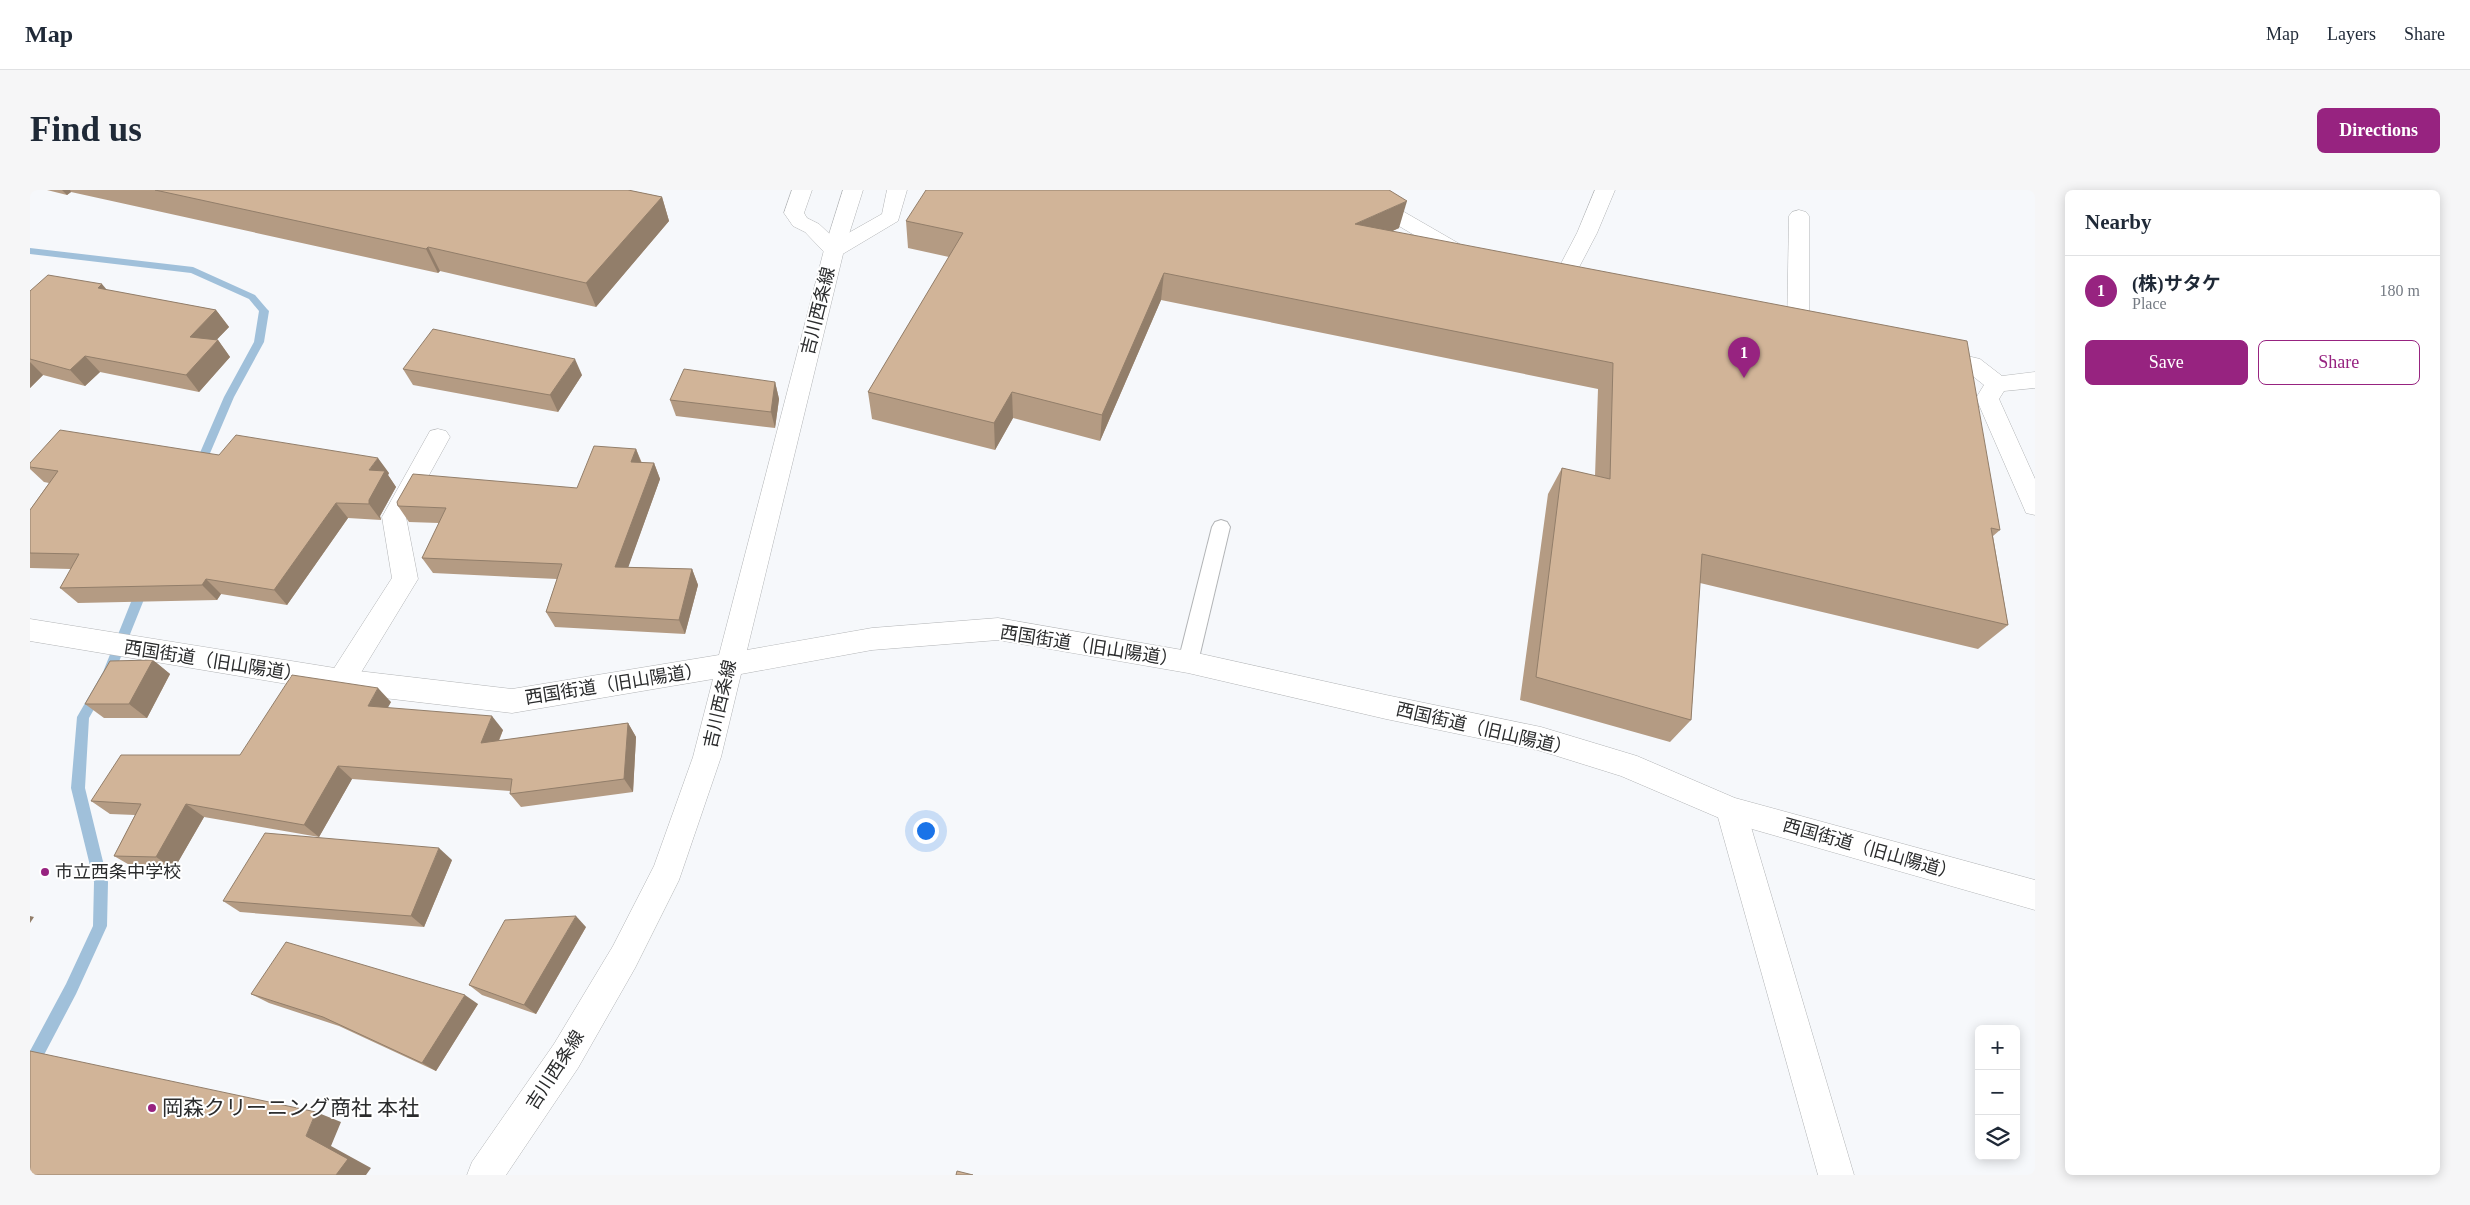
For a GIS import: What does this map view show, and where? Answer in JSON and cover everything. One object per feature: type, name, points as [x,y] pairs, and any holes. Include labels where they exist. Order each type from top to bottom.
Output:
[{"type":"street","points":[[802,190],[794,213],[800,222],[812,228],[834,250],[891,217],[897,190]]},
{"type":"street","name":"吉川西条線","points":[[485,1175],[585,1023],[624,957],[668,870],[707,757],[834,250],[853,190]]},
{"type":"street","points":[[1352,190],[1474,261],[1492,264]]},
{"type":"street","points":[[1563,277],[1587,233],[1605,190]]},
{"type":"street","points":[[1797,329],[1799,216]]},
{"type":"street","points":[[1916,352],[1972,364],[1997,384],[2035,380]]},
{"type":"street","points":[[1997,384],[1987,398],[2035,506]]},
{"type":"street","points":[[341,681],[404,579],[394,518],[438,437]]},
{"type":"street","name":"西国街道（旧山陽道）","points":[[30,630],[341,681],[512,701],[872,639],[998,629],[1188,662],[1386,707],[1541,738],[1627,765],[1731,810],[2035,895]]},
{"type":"street","points":[[1731,810],[1836,1175]]},
{"type":"lane","points":[[1188,662],[1221,527]]},
{"type":"building","points":[[155,190],[628,190],[662,197],[586,283],[428,247],[426,249]]},
{"type":"building","points":[[926,190],[1389,190],[1407,201],[1355,224],[1967,341],[2000,530],[1991,528],[2008,625],[1702,554],[1691,720],[1536,677],[1562,468],[1610,479],[1613,363],[1164,273],[1102,415],[1012,392],[994,423],[868,392],[963,233],[906,221]]},
{"type":"building","points":[[48,275],[102,284],[98,288],[216,310],[190,337],[218,340],[186,375],[85,356],[70,370],[30,359],[30,291]]},
{"type":"building","points":[[433,329],[575,359],[550,395],[403,369]]},
{"type":"building","points":[[684,369],[775,382],[771,412],[670,400]]},
{"type":"building","points":[[60,430],[219,455],[236,435],[378,458],[369,470],[385,471],[369,500],[369,504],[336,503],[274,590],[206,579],[202,585],[60,588],[79,554],[30,553],[30,510],[58,471],[30,467],[30,463]]},
{"type":"building","points":[[594,446],[636,449],[631,462],[654,463],[615,567],[692,569],[679,620],[546,612],[562,564],[422,558],[446,508],[398,506],[397,502],[413,474],[577,488]]},
{"type":"building","points":[[153,660],[129,704],[85,704],[110,661]]},
{"type":"building","points":[[292,675],[378,688],[368,706],[492,716],[481,743],[628,723],[624,779],[510,794],[512,779],[338,766],[304,825],[186,804],[156,857],[114,856],[141,804],[91,801],[121,755],[240,755]]},
{"type":"building","points":[[265,833],[439,848],[411,916],[223,901]]},
{"type":"building","points":[[576,916],[524,1005],[469,985],[505,920]]},
{"type":"building","points":[[286,942],[465,995],[422,1063],[323,1017],[251,994]]},
{"type":"building","name":"岡森クリーニング商社 本社","points":[[30,1051],[316,1112],[306,1136],[348,1159],[336,1175],[30,1175]]},
{"type":"building","points":[[957,1171],[973,1175],[956,1175]]},
{"type":"waterway","points":[[30,251],[193,270],[252,297],[264,311],[259,342],[229,397],[198,469]]},
{"type":"waterway","points":[[30,1067],[71,989],[100,926],[101,882],[78,788],[83,717],[108,674],[143,587]]},
{"type":"place","name":"(株)サタケ","points":[[1744,378]]},
{"type":"place","name":"市立西条中学校","points":[[45,872]]},
{"type":"place","name":"岡森クリーニング商社 本社","points":[[152,1108]]}]
